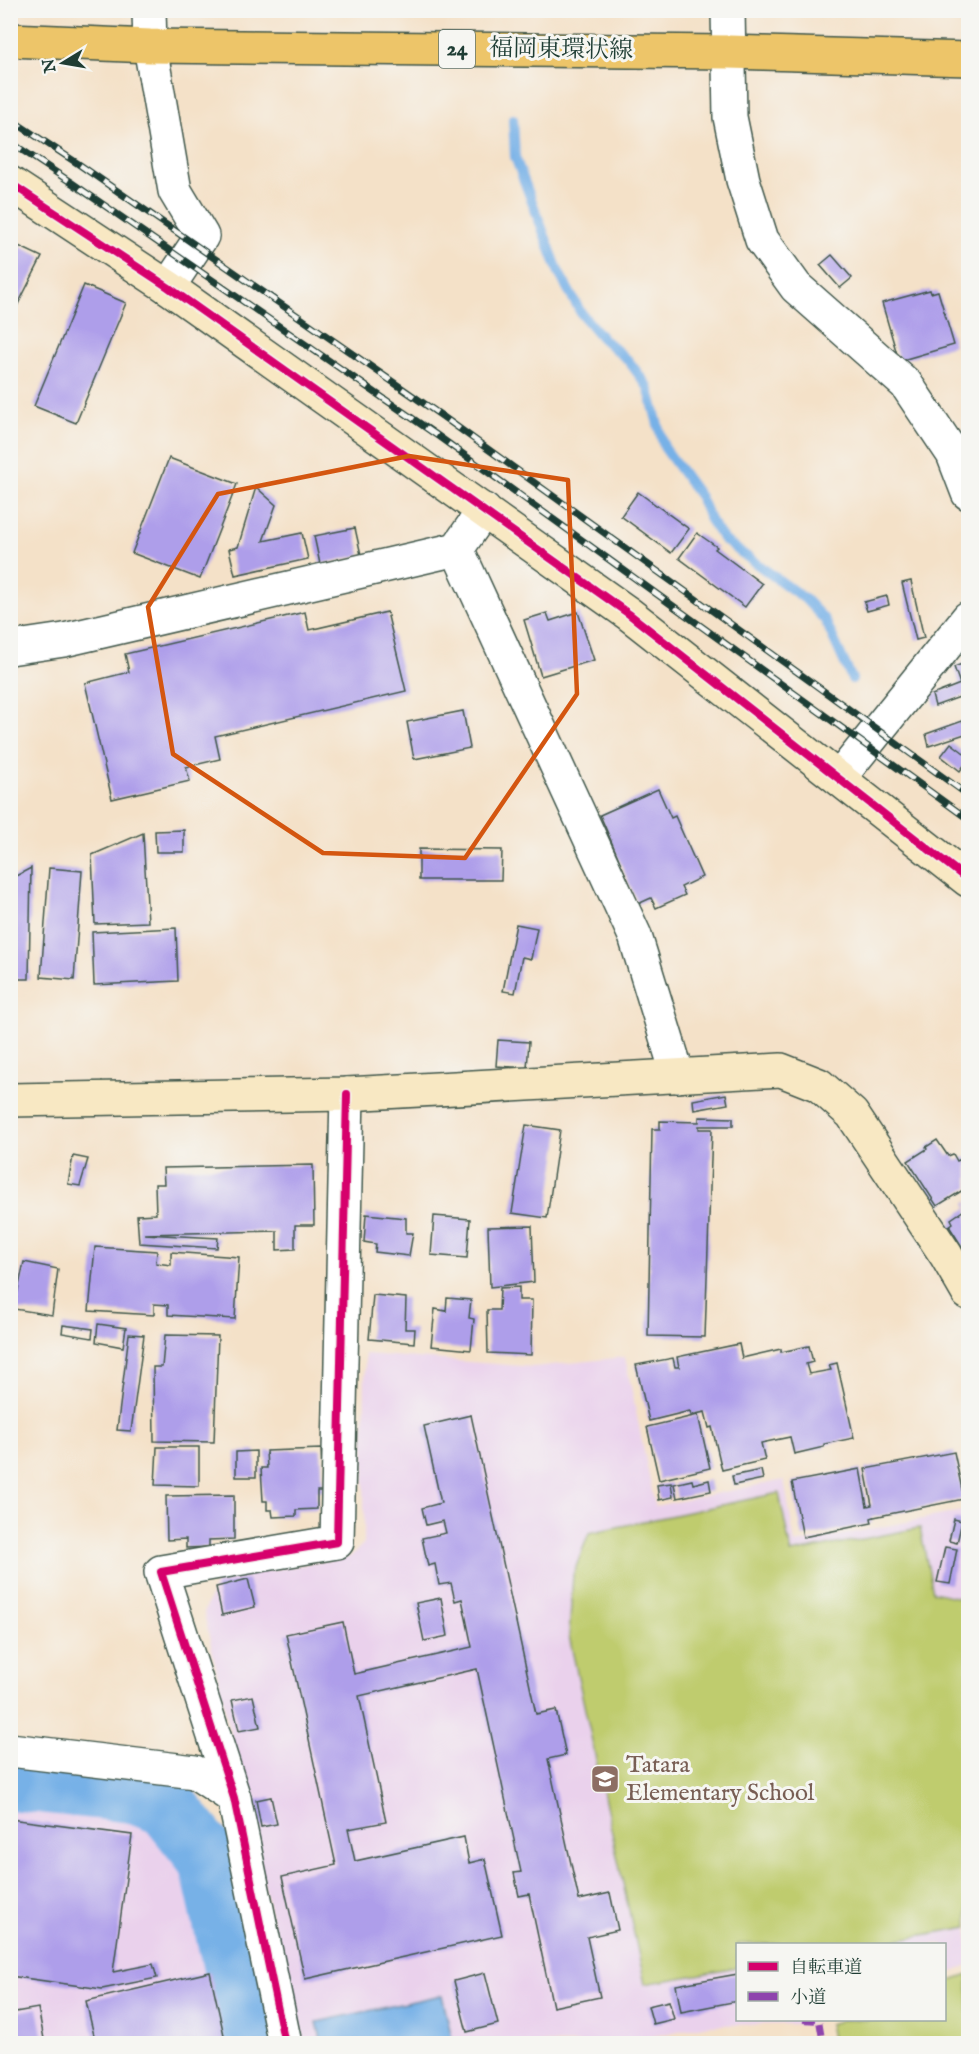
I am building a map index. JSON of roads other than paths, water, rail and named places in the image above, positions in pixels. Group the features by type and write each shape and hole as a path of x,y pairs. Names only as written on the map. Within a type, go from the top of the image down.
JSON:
{"main road":[{"name":"福岡東環状線","path":"10,40 150,46 729,52 969,59"}],"street":[{"path":"149,10 150,46 174,191 202,236 168,287"},
{"path":"729,10 730,117 743,180 762,240 796,287 906,384 953,454 969,493"},
{"path":"10,183 168,287 629,614 969,880"},
{"path":"10,648 63,640 457,549 484,510"},
{"path":"457,549 635,936 678,1076"},
{"path":"838,778 969,618"},
{"path":"10,1100 347,1094 782,1070 819,1085 852,1114 969,1293"},
{"path":"285,2043 234,1798 161,1572 337,1542 347,1094"},
{"path":"10,1750 195,1772 234,1798"}],"water":[{"path":"442,1995 453,2043 322,2043 317,2022"}],"waterway":[{"path":"513,119 515,157 559,273 581,313 602,338 628,360 648,387 664,447 700,497 710,520 724,540 805,599 825,620 852,679"},
{"path":"10,1779 132,1792 166,1805 210,1860 251,2044"}],"railway":[{"path":"10,119 442,416 968,795"},
{"path":"10,142 438,436 968,819"}],"place":[{"name":"Tatara Elementary School","path":"605,1779"}]}
